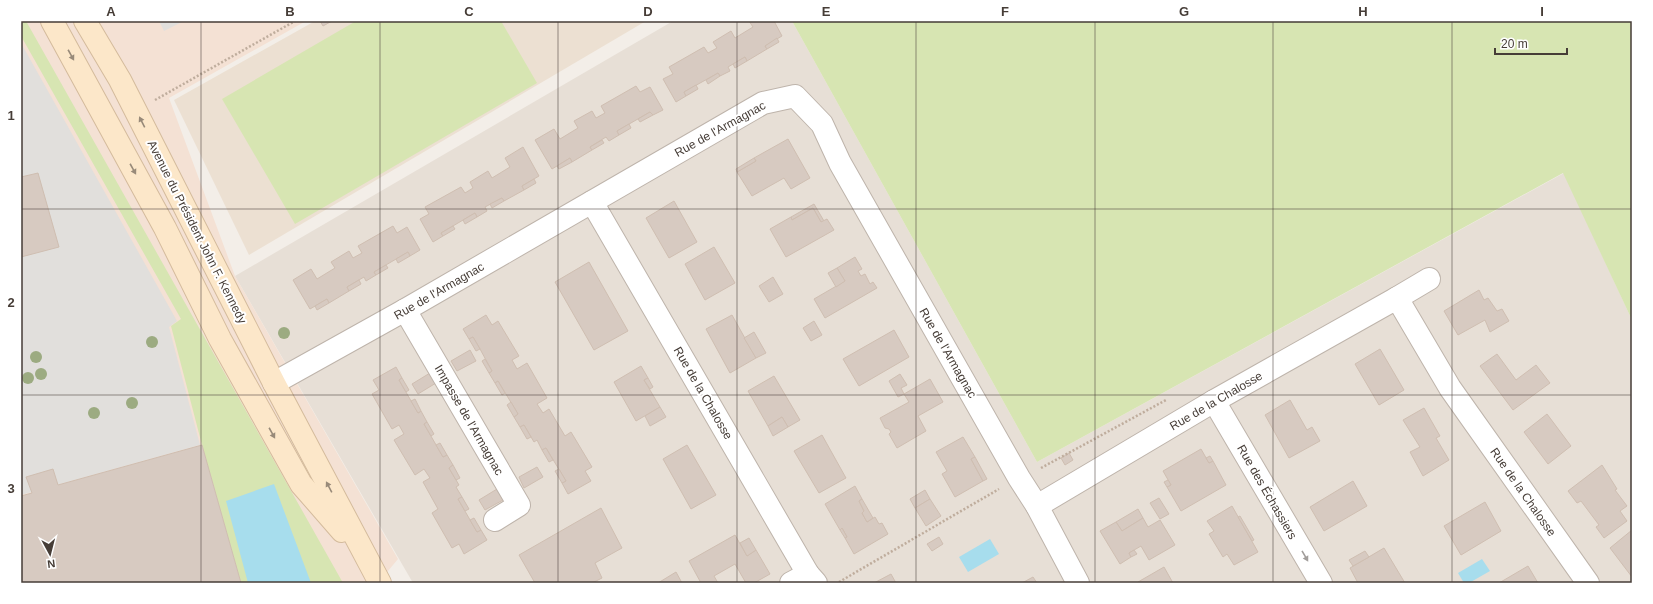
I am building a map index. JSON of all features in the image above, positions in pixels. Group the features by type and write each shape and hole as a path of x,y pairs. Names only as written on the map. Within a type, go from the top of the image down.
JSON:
{"main road":[{"name":"Avenue du Président John F. Kennedy","path":"52,21 165,228 220,339 301,484 366,559"},
{"name":"Avenue du Président John F. Kennedy","path":"70,21 83,41 120,80"},
{"name":"Avenue du Président John F. Kennedy","path":"85,21 120,80 274,383 380,583"},
{"name":"Avenue du Président John F. Kennedy","path":"165,228 195,262 258,379 274,383"},
{"path":"260,410 274,383"}],"street":[{"name":"Rue de l'Armagnac","path":"274,383 405,310 762,103 795,96 822,124 840,163 1018,478 1037,506 1078,583"},
{"name":"Rue de la Chalosse","path":"592,202 805,580"},
{"name":"Rue de la Chalosse","path":"1037,506 1214,401 1397,298 1428,278"},
{"name":"Rue de la Chalosse","path":"1397,298 1450,388 1588,583"},
{"name":"Impasse de l'Armagnac","path":"405,310 519,505 495,520"},
{"name":"Rue des Échassiers","path":"1214,401 1321,583"}],"path":[{"path":"149,103 295,21"},
{"path":"836,583 1018,478"}],"shaded area":[{"path":"21,21 306,21 169,98 235,276 398,559 378,583 21,583"},
{"path":"159,21 184,21 164,31"},
{"path":"315,21 646,21 249,255 174,100"},
{"path":"673,21 792,21 1037,462 1564,173 1632,320 1632,583 413,583 235,276"},
{"path":"21,43 177,321 169,327 200,445 21,495"}],"green space":[{"path":"21,21 26,21 343,583 241,583 202,445 171,326 181,319 21,36"},
{"path":"356,21 501,21 537,83 295,224 222,99"},
{"path":"792,21 1632,21 1632,320 1563,173 1037,462"}],"water":[{"path":"274,484 311,583 248,583 226,501"},
{"path":"990,539 999,554 968,572 959,557"},
{"path":"1482,559 1490,571 1469,583 1464,583 1458,573"}],"building":[{"path":"320,21 332,21 323,26"},
{"path":"749,21 774,21 782,36 765,46 767,49 747,61 745,57 728,67 730,71 720,76 718,73 684,92 686,96 676,102 663,79 673,74 669,67 704,47 708,53 717,48 713,42 731,31 735,38 753,27"},
{"path":"777,38 779,42 767,49 765,46"},
{"path":"745,57 747,61 735,68 733,64"},
{"path":"718,73 720,76 708,84 706,80"},
{"path":"696,85 698,89 686,96 684,92"},
{"path":"636,86 640,92 650,87 663,110 653,115 650,112 617,131 619,135 609,141 606,137 590,147 592,150 572,162 570,158 552,169 535,140 554,129 560,139 578,128 574,121 592,111 596,118 605,113 601,106"},
{"path":"650,112 653,115 640,122 638,119"},
{"path":"629,124 631,128 619,135 617,131"},
{"path":"788,139 810,178 791,189 784,178 752,196 737,172 756,161 754,158"},
{"path":"602,140 604,143 592,150 590,147"},
{"path":"523,147 539,176 522,186 524,190 504,201 502,198 485,207 487,211 477,217 475,213 441,233 443,236 433,242 420,219 429,214 425,207 461,187 465,193 473,188 470,182 488,171 492,178 510,167 505,158"},
{"path":"570,158 572,162 559,169 557,166"},
{"path":"754,158 756,161 737,172 736,169"},
{"path":"38,173 59,247 21,257 21,177"},
{"path":"534,179 536,183 524,190 522,186"},
{"path":"502,198 504,201 492,208 490,204"},
{"path":"674,201 697,242 669,258 646,218"},
{"path":"814,204 824,221 821,222 813,208 792,220 791,217"},
{"path":"813,208 821,222 827,219 834,230 786,257 770,229 791,217 792,220"},
{"path":"475,213 477,217 465,224 463,220"},
{"path":"393,226 397,233 407,227 420,250 410,256 408,252 374,272 376,275 366,281 364,277 347,287 349,291 329,303 327,299 310,309 293,280 311,269 317,279 335,268 331,262 349,251 353,258 362,253 358,246"},
{"path":"453,226 455,229 443,236 441,233"},
{"path":"714,247 735,283 705,300 685,264"},
{"path":"408,252 410,256 398,263 396,259"},
{"path":"855,257 862,269 858,271 861,276 865,274 870,284 873,282 877,288 825,318 814,299 845,281 837,268"},
{"path":"589,262 628,331 594,350 555,282"},
{"path":"386,265 388,268 376,275 374,272"},
{"path":"837,268 845,281 836,287 828,273"},
{"path":"773,277 783,294 769,302 759,286"},
{"path":"359,280 361,284 349,291 347,287"},
{"path":"1479,290 1484,300 1488,298 1497,311 1502,309 1509,321 1490,332 1485,320 1458,335 1444,311"},
{"path":"327,299 329,303 317,310 315,306"},
{"path":"486,315 492,325 498,321 519,356 512,360 517,369 527,363 547,398 537,404 543,413 549,409 565,436 571,432 592,467 585,471 591,481 568,494 562,483 566,481 546,448 542,450 537,440 534,442 524,425 520,427 514,417 518,414 498,381 495,383 489,373 492,371 473,337 469,339 463,329"},
{"path":"732,315 756,358 730,373 706,329"},
{"path":"814,321 822,335 811,341 803,328"},
{"path":"894,330 909,357 859,386 843,359"},
{"path":"754,332 766,353 756,358 744,338"},
{"path":"473,337 480,349 476,351 469,339"},
{"path":"1380,349 1404,390 1379,405 1355,364"},
{"path":"470,350 476,361 457,371 451,361"},
{"path":"1497,354 1516,380 1536,365 1550,383 1513,410 1480,366"},
{"path":"485,359 492,371 489,373 482,361"},
{"path":"641,366 648,378 644,380 660,407 636,421 614,382"},
{"path":"396,367 402,378 399,380 418,413 421,411 427,422 424,424 443,457 447,455 453,465 449,468 459,485 456,487 462,497 458,499 477,532 481,530 487,540 464,554 459,544 452,548 432,513 438,509 423,482 430,478 424,469 415,475 394,440 404,434 399,425 392,429 372,394 379,390 373,380"},
{"path":"430,373 436,383 418,394 412,384"},
{"path":"900,374 907,385 901,388 904,394 898,397 889,381"},
{"path":"774,376 800,420 788,427 782,417 768,426 748,391"},
{"path":"402,378 409,390 406,392 399,380"},
{"path":"648,378 653,387 650,389 644,380"},
{"path":"930,379 943,402 918,416 926,431 897,448 889,434 891,432 889,429 885,428 880,418 909,402 904,394"},
{"path":"498,381 505,393 502,395 495,383"},
{"path":"415,399 421,411 418,413 411,401"},
{"path":"1290,400 1307,430 1312,427 1320,441 1289,458 1265,415"},
{"path":"511,402 518,414 514,417 507,405"},
{"path":"660,407 666,417 650,426 645,416"},
{"path":"1424,408 1440,436 1436,438 1449,460 1423,476 1410,452 1420,447 1403,420"},
{"path":"1547,414 1571,446 1548,464 1524,432"},
{"path":"782,417 788,427 773,436 768,426"},
{"path":"427,422 434,434 431,436 424,424"},
{"path":"524,425 531,437 527,439 520,427"},
{"path":"822,435 846,478 819,493 794,451"},
{"path":"963,437 975,457 971,459 983,481 955,497 942,474 947,471 936,452"},
{"path":"440,443 447,455 443,457 436,445"},
{"path":"202,445 241,583 21,583 21,496 32,493 26,477 53,469 58,485"},
{"path":"687,445 716,495 691,509 663,459"},
{"path":"546,448 553,460 549,462 542,450"},
{"path":"1201,449 1209,463 1213,461 1226,485 1181,511 1167,487 1171,485 1163,471"},
{"path":"1069,453 1073,460 1065,465 1061,458"},
{"path":"1210,456 1213,461 1209,463 1206,458"},
{"path":"975,457 987,479 983,481 971,459"},
{"path":"453,465 460,478 456,480 449,468"},
{"path":"1602,465 1617,489 1615,490 1627,506 1620,511 1627,521 1604,538 1596,527 1599,525 1581,501 1577,503 1568,491"},
{"path":"537,467 543,477 524,488 519,477"},
{"path":"559,469 566,481 562,483 555,471"},
{"path":"1168,480 1171,485 1167,487 1164,482"},
{"path":"1353,481 1367,506 1324,531 1310,507"},
{"path":"855,486 862,499 859,501 864,511 862,513 867,522 875,517 879,524 882,523 888,534 854,554 845,538 847,537 842,528 840,530 825,504"},
{"path":"497,489 503,500 485,510 479,500"},
{"path":"925,490 930,499 915,508 910,499"},
{"path":"462,497 469,509 465,511 458,499"},
{"path":"1159,498 1169,514 1160,519 1150,503"},
{"path":"862,499 873,518 867,522 862,513 864,511 859,501"},
{"path":"930,499 941,516 926,526 915,508"},
{"path":"1485,502 1501,531 1461,555 1444,526"},
{"path":"1232,506 1258,552 1234,565 1227,554 1223,557 1209,534 1214,531 1207,521"},
{"path":"601,508 622,548 595,563 602,578 592,583 535,583 519,555"},
{"path":"1138,509 1143,518 1122,531 1116,522"},
{"path":"1240,516 1254,540 1252,541 1238,517"},
{"path":"474,518 481,530 477,532 470,520"},
{"path":"1143,518 1148,527 1160,520 1175,545 1149,560 1141,546 1129,553 1131,557 1120,564 1100,531 1116,522 1122,531"},
{"path":"842,528 847,537 845,538 840,530"},
{"path":"1632,530 1632,577 1610,548"},
{"path":"735,535 747,556 756,550 770,574 754,583 746,583 735,564 714,576 718,583 701,583 689,561"},
{"path":"939,537 943,544 932,551 927,544"},
{"path":"749,538 756,550 747,556 740,543"},
{"path":"1384,548 1405,583 1358,583 1350,568"},
{"path":"1134,550 1137,554 1131,557 1129,553"},
{"path":"1365,551 1369,557 1353,566 1349,560"},
{"path":"1528,566 1538,583 1499,583"},
{"path":"1164,567 1173,583 1138,582"},
{"path":"676,572 682,583 658,583"},
{"path":"891,574 896,583 874,583"},
{"path":"1033,577 1037,583 1022,583"}]}
